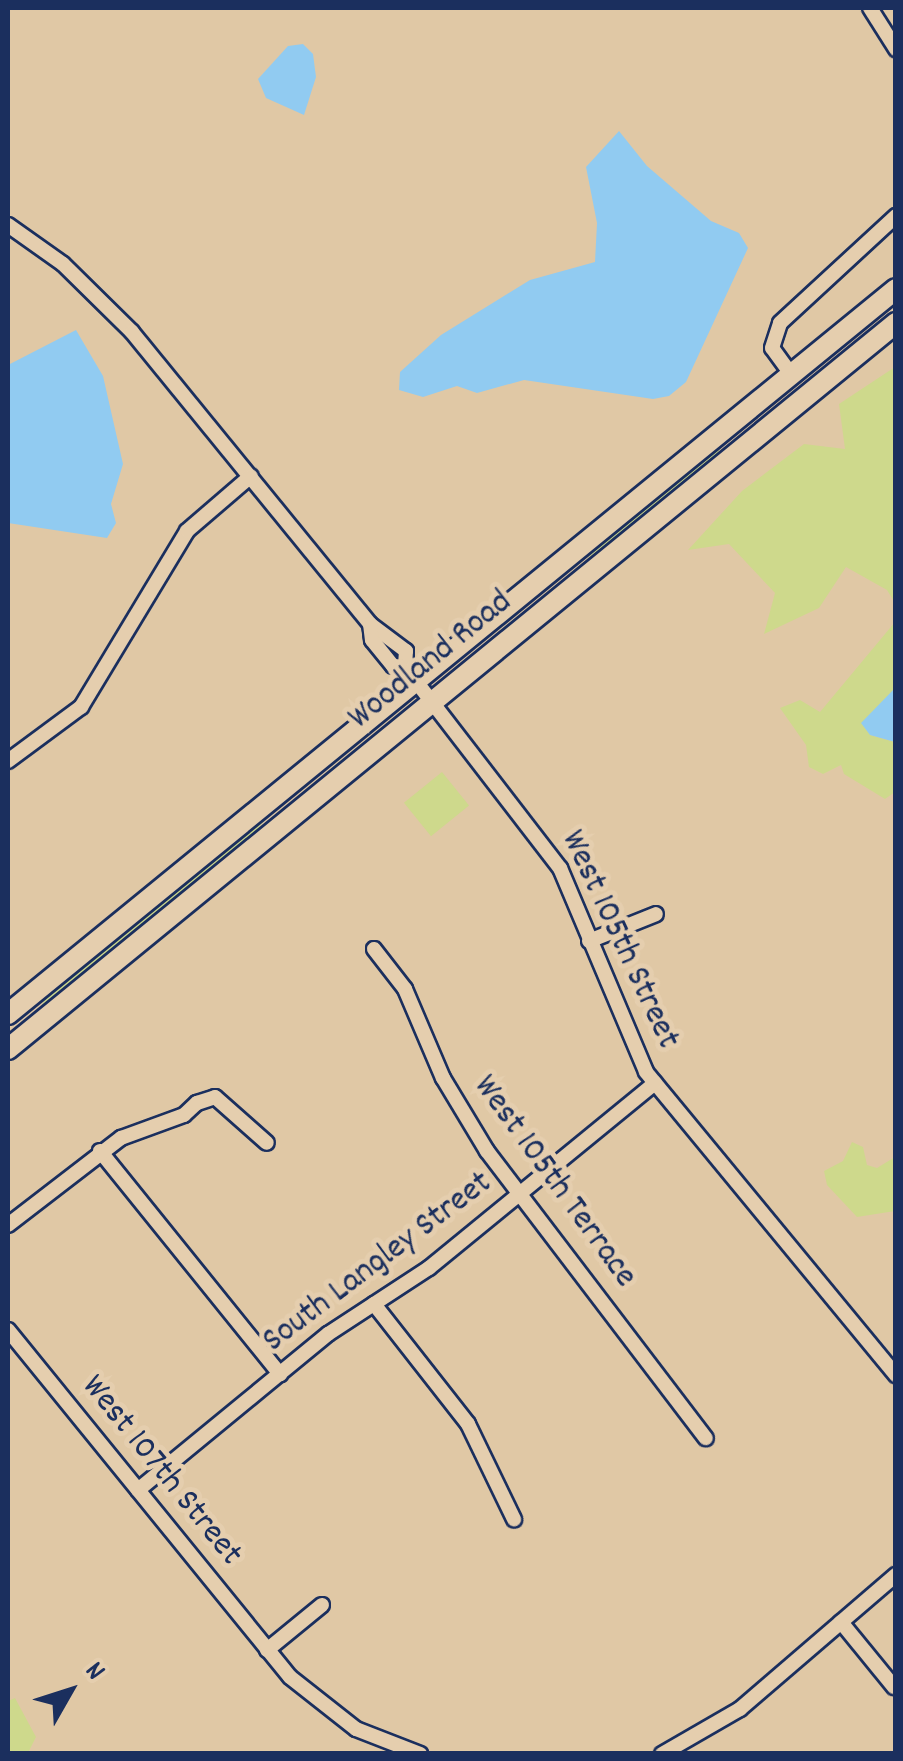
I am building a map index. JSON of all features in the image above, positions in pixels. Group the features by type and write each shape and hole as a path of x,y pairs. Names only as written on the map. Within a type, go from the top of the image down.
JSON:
{"main road":[{"name":"Woodland Road","path":"8,1014 410,674 896,289"},
{"name":"Woodland Road","path":"8,1048 896,323"},
{"path":"743,448 757,402"}],"street":[{"path":"870,8 896,49"},
{"path":"791,374 772,348 780,323 896,216"},
{"name":"West 105th Street","path":"8,225 91,289 251,476 370,624 406,652 410,674 546,844 636,1058 896,1374"},
{"path":"8,761 82,706 187,531 251,476"},
{"path":"589,941 656,914"},
{"name":"West 105th Terrace","path":"374,949 405,989 469,1125 706,1438"},
{"name":"South Langley Street","path":"138,1490 280,1374 521,1192 654,1083"},
{"path":"8,1225 100,1151 215,1097 268,1143"},
{"path":"100,1151 280,1374"},
{"path":"374,1304 468,1424 514,1518"},
{"name":"West 107th Street","path":"8,1330 267,1650 342,1720 420,1754"},
{"path":"662,1754 722,1723 896,1576"},
{"path":"267,1650 322,1604"},
{"path":"841,1622 894,1687"}],"green space":[{"path":"895,367 895,603 887,590 846,567 819,608 764,634 775,593 729,544 688,550 742,491 804,444 845,449 839,404"},
{"path":"720,444 718,457 587,559 608,535"},
{"path":"895,622 895,688 870,735 895,742 895,792 885,799 844,774 841,765 823,774 809,767 806,745 780,708 800,700 820,712"},
{"path":"442,772 469,805 431,836 404,803"},
{"path":"260,817 264,821 243,846 37,1014 47,995"},
{"path":"852,1142 863,1147 867,1165 877,1168 895,1157 895,1211 857,1217 827,1185 824,1171 843,1161"},
{"path":"15,1698 36,1737 28,1753 8,1753 8,1701"}],"water":[{"path":"303,44 313,54 316,77 304,115 266,98 258,79 288,46"},
{"path":"619,131 647,166 711,221 739,233 748,248 686,382 669,396 653,399 524,380 477,393 457,386 423,397 399,390 400,372 441,335 530,280 595,262 597,223 586,167"},
{"path":"76,330 103,376 123,464 111,504 116,523 107,538 8,523 8,365"},
{"path":"895,688 895,742 870,735 861,723"}]}
